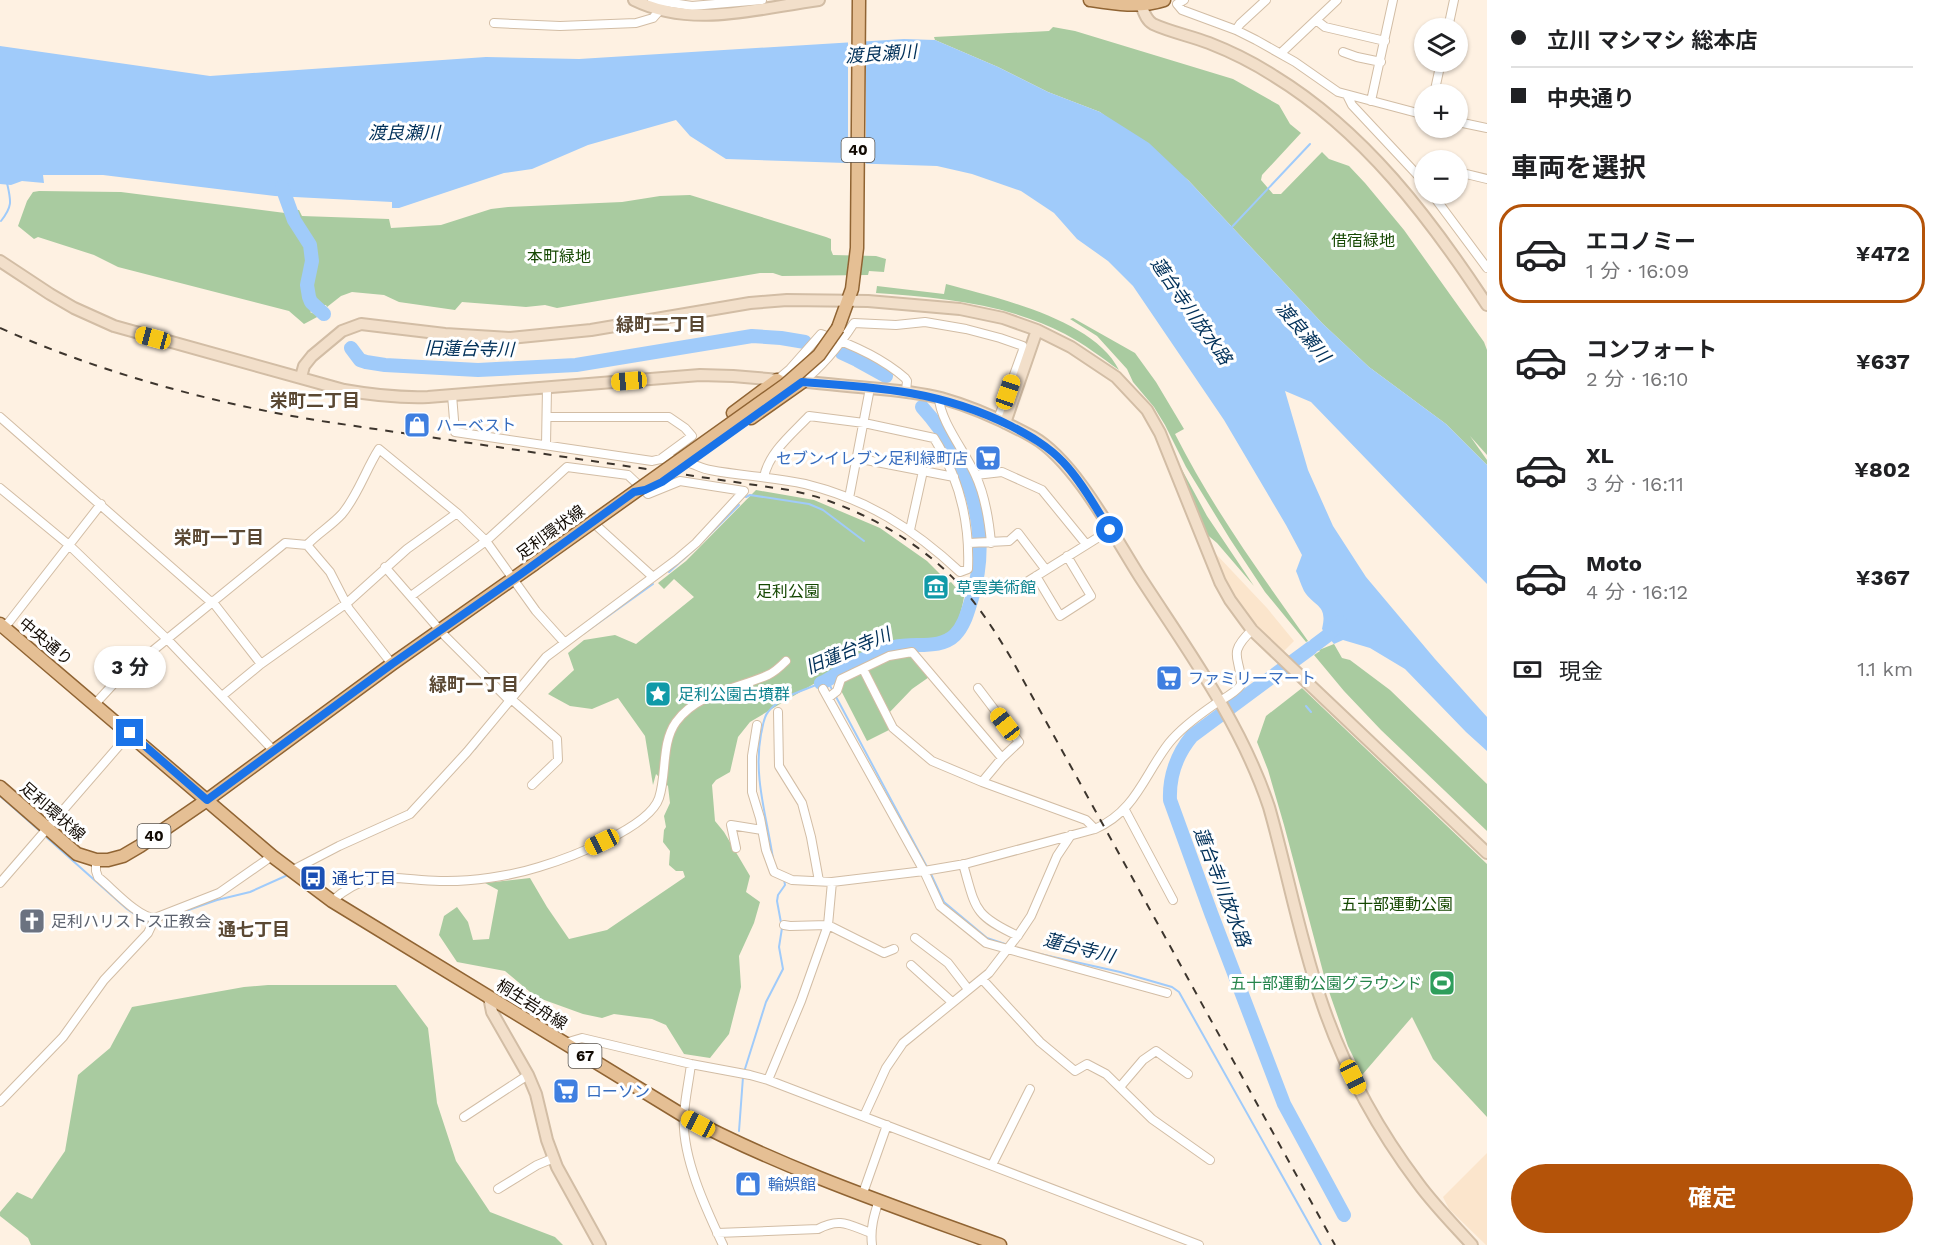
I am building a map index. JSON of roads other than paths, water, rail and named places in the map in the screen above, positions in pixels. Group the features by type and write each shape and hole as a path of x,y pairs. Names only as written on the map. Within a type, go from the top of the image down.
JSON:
{"main road":[{"path":"1090,0 1110,4 1141,5 1164,0"},
{"name":"足利環状線","path":"0,787 77,854 96,860 115,859 129,853 207,800 392,664 792,379 819,355 838,328 851,295 857,248 859,5"},
{"path":"630,495 632,489 644,477 777,380"},
{"path":"630,495 662,482 802,382"},
{"name":"中央通り","path":"1,626 207,800"},
{"name":"桐生岩舟線","path":"207,800 272,856 332,901 684,1116 758,1153 863,1193 977,1241 1000,1245"}],"street":[{"path":"634,0 660,10 688,16 748,12 819,0"},
{"path":"652,0 682,3 762,0"},
{"path":"1184,0 1177,4 1182,10 1236,30 1281,53 1336,91 1414,112"},
{"path":"1236,30 1266,0"},
{"path":"1281,53 1337,0"},
{"path":"1371,101 1394,0"},
{"path":"1450,18 1454,0"},
{"path":"1141,5 1145,15 1152,23 1209,43 1239,57 1276,77 1330,116 1369,153 1417,207 1458,261 1487,305"},
{"path":"494,23 560,26 636,23 652,18 660,10"},
{"path":"1316,20 1325,27 1385,41"},
{"path":"1343,52 1381,62"},
{"path":"1347,95 1352,105 1414,170"},
{"path":"1468,124 1487,128"},
{"path":"1468,174 1487,179"},
{"path":"1439,204 1487,268"},
{"path":"0,261 74,308 114,326 345,390 410,398 700,375 733,376 906,391 939,398 1001,421 1035,438 1065,464 1110,530 1244,743 1263,790 1278,838 1312,970 1327,1017 1346,1063 1401,1159 1419,1185 1472,1245"},
{"path":"301,377 304,366 312,356 342,330 361,324 456,336 510,338 591,330 750,303 851,295 960,309 1003,318 1037,330 1071,347 1116,377 1147,411 1160,433 1220,582 1235,608 1252,630 1487,853"},
{"path":"802,382 816,371 854,323 896,325 919,322 966,329 1020,344 1023,350 1001,421"},
{"path":"1001,421 1037,330"},
{"path":"777,380 821,334 869,354 897,371 907,381 906,391"},
{"path":"546,445 547,388"},
{"path":"849,498 870,388"},
{"path":"452,396 455,432 652,460 662,458 687,462 708,470 804,484 849,498 892,518 931,545 960,572 968,569 972,543 968,526 954,477 946,457 933,438 864,423 809,416 771,456 766,465 764,477"},
{"path":"939,398 942,414 976,475 989,518 989,543"},
{"path":"0,417 211,601 261,664"},
{"path":"547,417 669,417 692,436 662,458"},
{"path":"307,545 343,512 379,449 457,513 486,541 536,611 564,642"},
{"path":"856,458 954,477"},
{"path":"291,871 339,846 410,814 467,752 546,657 696,543 744,491 680,481 648,494 628,475 567,467 486,541 411,596"},
{"path":"910,530 923,471"},
{"path":"976,475 1002,472 1042,490 1086,544"},
{"path":"0,488 69,545 167,639 274,751"},
{"path":"1,626 9,622 101,504"},
{"path":"222,696 261,664 347,603 385,567 457,513"},
{"path":"598,526 653,577"},
{"path":"1014,590 1110,530"},
{"path":"972,543 1009,541 1018,533 1046,570"},
{"path":"95,704 118,679 285,543 307,545 330,572 349,609 392,664"},
{"path":"1036,576 1060,616 1091,596 1067,556"},
{"path":"385,567 446,636 512,700 557,739 558,760 532,784"},
{"path":"757,725 752,756 752,792 766,850 774,872 792,880 832,882 963,864 1095,829 1125,810 1169,744 1183,729 1221,704 1241,686 1242,679 1236,658 1237,648 1241,640 1252,630"},
{"path":"828,698 837,691 842,679 889,656 912,652 1002,758"},
{"path":"332,901 365,880 394,876 438,881 474,879 537,868 580,853 602,842 634,824 654,808 659,797 669,739 676,723 686,713 699,701 770,675 786,661"},
{"path":"862,669 893,728 932,761 1086,820 1095,829"},
{"path":"978,688 1019,741 982,782"},
{"path":"823,689 924,871 940,906 986,943 1167,993"},
{"path":"778,712 779,766 802,803 812,837 819,881"},
{"path":"0,883 130,733"},
{"path":"1125,810 1173,900"},
{"path":"736,848 731,825 762,830"},
{"path":"864,1116 886,1068 903,1043 982,979 1018,936 1031,916 1056,856 1071,835"},
{"path":"96,860 98,877 140,913 149,918 155,918 219,893 272,856"},
{"path":"963,864 978,913 993,925 1018,936"},
{"path":"768,1080 801,1001 828,925 832,882"},
{"path":"1,1099 63,1037 104,980 148,933 155,918"},
{"path":"784,925 828,925 884,953 894,949"},
{"path":"915,938 948,963 968,989"},
{"path":"911,965 952,1002"},
{"path":"982,979 1040,1042 1056,1056 1075,1071 1087,1064 1106,1074 1152,1119 1210,1160"},
{"path":"489,997 492,1012 528,1075 536,1094 554,1158 600,1245"},
{"path":"564,1043 582,1038 768,1080 1199,1245"},
{"path":"1120,1088 1143,1060 1156,1051 1188,1074"},
{"path":"691,1064 684,1116 686,1146 699,1191 723,1245"},
{"path":"464,1117 528,1075"},
{"path":"992,1165 1030,1089"},
{"path":"863,1193 887,1125"},
{"path":"498,1189 537,1165 554,1158"},
{"path":"879,1200 871,1233 872,1244 883,1245"},
{"path":"717,1233 818,1229 830,1222 840,1222 871,1233"}],"water":[{"name":"渡良瀬川","path":"904,39 935,40 998,67 1048,92 1100,112 1149,143 1188,180 1323,324 1369,367 1446,424 1487,465 1487,584 1311,402 1285,391 1308,470 1333,526 1366,577 1487,717 1487,751 1405,669 1370,648 1343,640 1334,644 1322,629 1322,610 1304,591 1296,571 1302,555 1286,525 1224,420 1133,286 1108,261 1077,239 1054,213 1021,191 972,174 937,166 726,159 690,136 676,120 588,145 532,169 504,173 399,208 392,208 392,202 275,196 103,175 43,175 44,183 22,181 11,185 0,184 0,46 210,76 486,57 579,59"}],"waterway":[{"path":"1230,229 1310,144"},
{"path":"1,221 10,203 7,183"},
{"name":"旧蓮台寺川","path":"282,187 294,220 310,245 312,261 307,285 309,297 311,302 324,314"},
{"name":"旧蓮台寺川","path":"351,348 360,360 366,362 478,370 576,365 752,336 805,342"},
{"name":"旧蓮台寺川","path":"842,353 886,376"},
{"name":"旧蓮台寺川","path":"821,683 844,669 888,649 949,640 961,627 966,617 978,572 980,547 978,521 964,472 938,427 922,407"},
{"path":"746,497 750,495 809,504 823,510 864,541"},
{"path":"669,572 739,505"},
{"path":"583,634 653,584"},
{"name":"蓮台寺川放水路","path":"1315,645 1340,622"},
{"name":"蓮台寺川放水路","path":"1311,648 1192,736 1175,766 1170,800 1284,1104 1344,1215"},
{"path":"540,670 552,656"},
{"path":"1279,672 1285,678"},
{"name":"蓮台寺川","path":"827,680 927,867"},
{"name":"旧蓮台寺川","path":"773,859 759,766 764,720 768,712 779,702 821,683"},
{"path":"1306,706 1311,712"},
{"path":"475,749 488,732"},
{"path":"0,796 41,832"},
{"path":"418,811 428,799"},
{"path":"45,836 127,909 151,922"},
{"name":"蓮台寺川","path":"930,872 944,902 987,938 1005,944"},
{"path":"157,921 217,900 250,892 290,874"},
{"name":"旧蓮台寺川","path":"744,1072 766,1002 783,969 779,947 782,928 777,901 785,885 784,879"},
{"name":"蓮台寺川","path":"1031,952 1120,972 1172,987 1179,992 1321,1245"},
{"name":"旧蓮台寺川","path":"739,1131 743,1077"}],"railway":[{"path":"0,328 78,359 198,396 321,421 789,490 847,508 898,534 944,569 957,582 979,609 1005,648 1335,1245"}],"place":[{"name":"ハーベスト","path":"417,425"},
{"name":"セブンイレブン足利緑町店","path":"988,458"},
{"name":"草雲美術館","path":"936,587"},
{"name":"ファミリーマート","path":"1169,678"},
{"name":"足利公園古墳群","path":"658,694"},
{"name":"通七丁目","path":"313,878"},
{"name":"足利ハリストス正教会","path":"32,921"},
{"name":"五十部運動公園グラウンド","path":"1442,983"},
{"name":"ローソン","path":"566,1091"},
{"name":"輪娯館","path":"748,1184"}],"district":[{"name":"緑町二丁目","path":"661,325"},
{"name":"栄町二丁目","path":"315,401"},
{"name":"栄町一丁目","path":"219,538"},
{"name":"緑町一丁目","path":"474,685"},
{"name":"通七丁目","path":"254,930"}],"park label":[{"name":"借宿緑地","path":"1363,240"},
{"name":"本町緑地","path":"559,256"},
{"name":"足利公園","path":"788,591"},
{"name":"五十部運動公園","path":"1397,904"}]}
